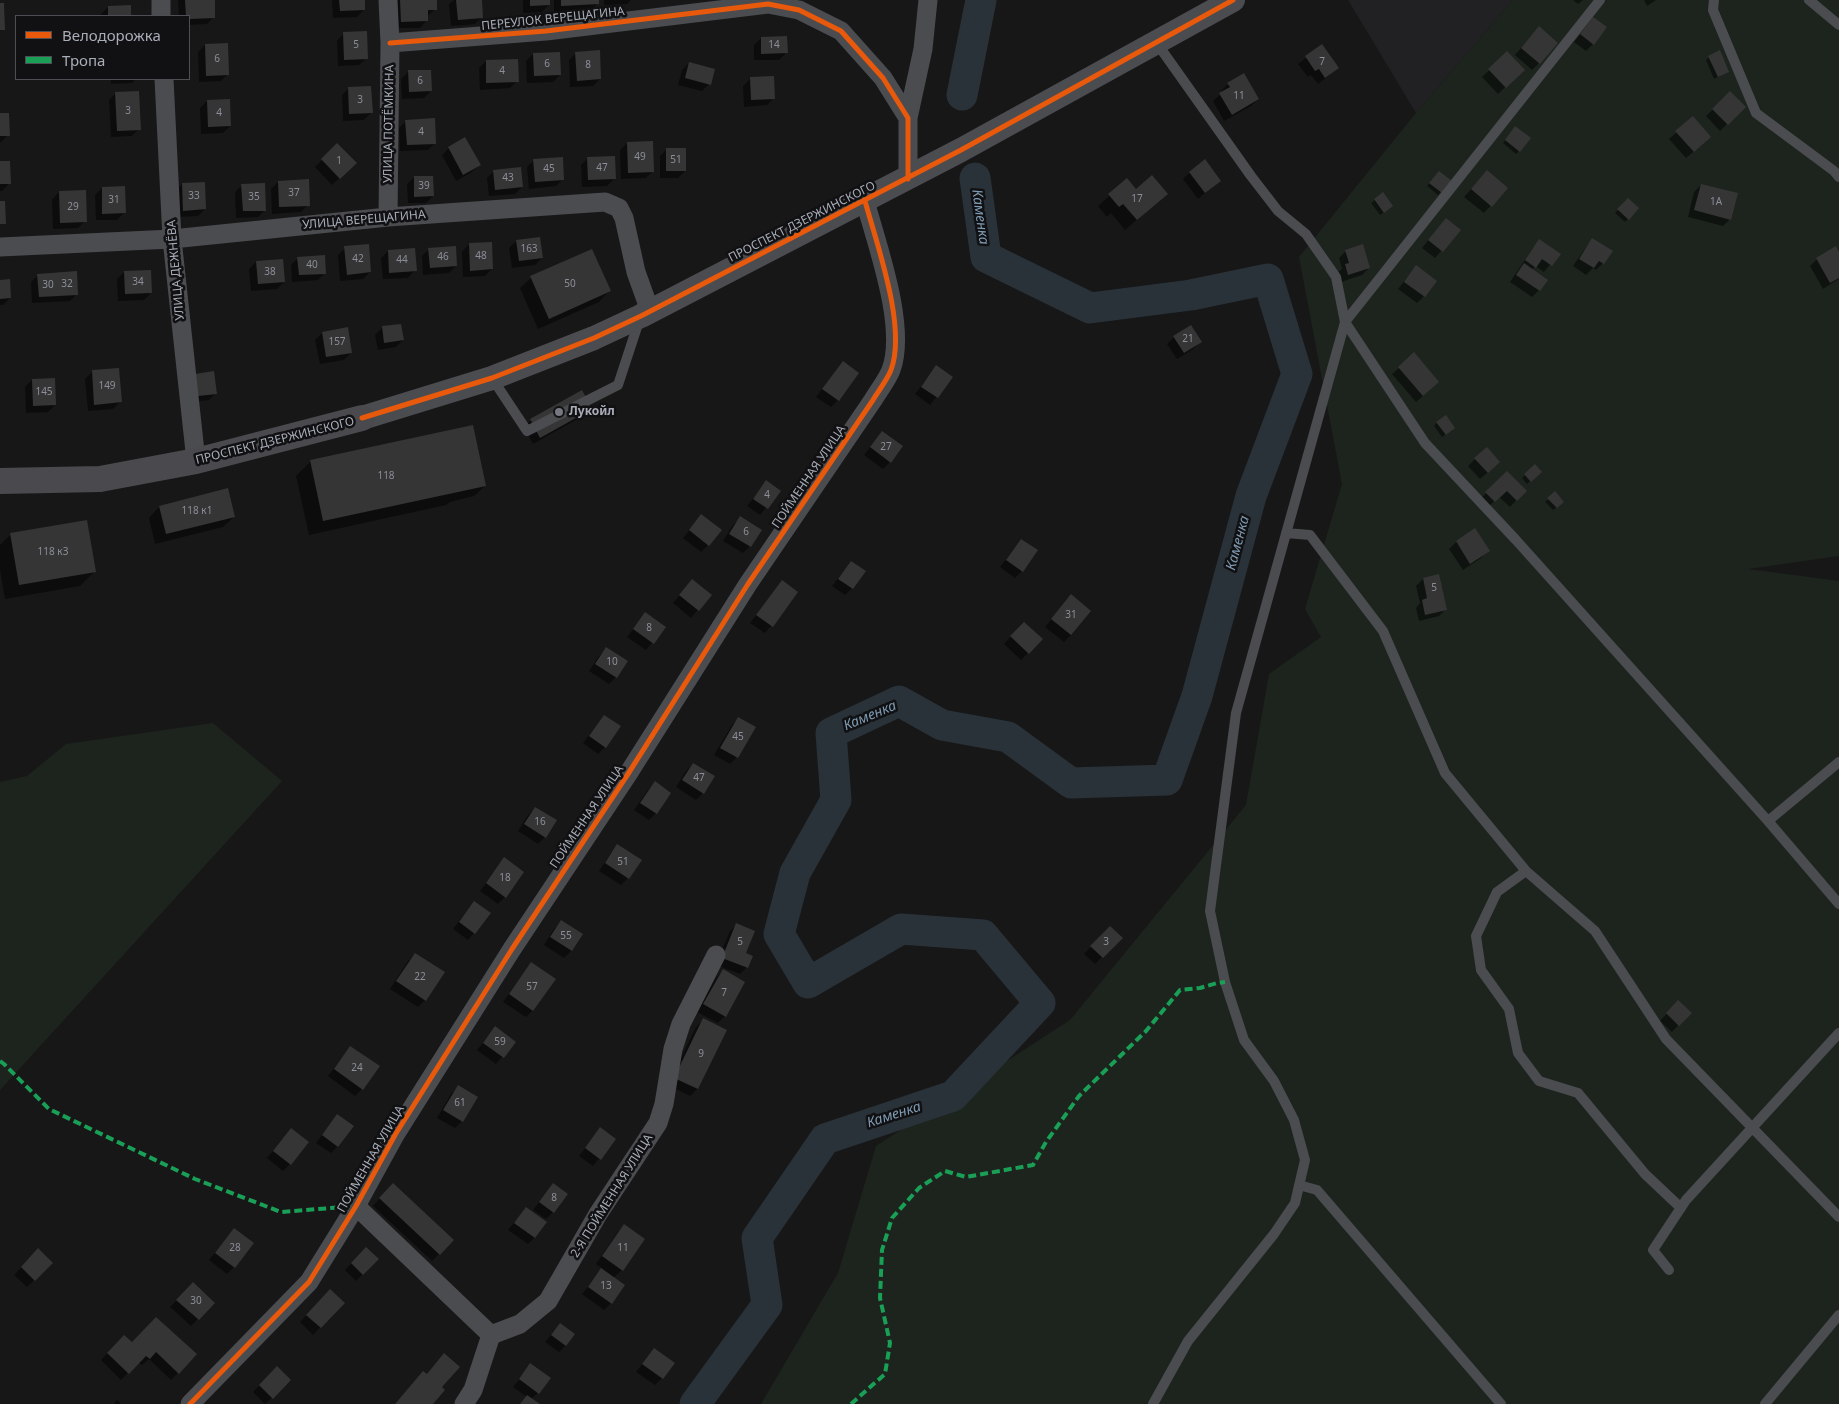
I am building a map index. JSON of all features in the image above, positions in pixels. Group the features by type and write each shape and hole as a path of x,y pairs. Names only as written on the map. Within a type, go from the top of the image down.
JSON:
{"main road":[{"name":"ПРОСПЕКТ ДЗЕРЖИНСКОГО","path":"0,480 100,479 196,461 362,418"}],"street":[{"path":"161,0 161,15"},
{"name":"УЛИЦА ПОТЁМКИНА","path":"388,0 390,43 388,217"},
{"path":"908,179 908,118 923,49 928,0"},
{"name":"ПРОСПЕКТ ДЗЕРЖИНСКОГО","path":"362,418 492,378 594,338 646,314 908,179 1233,0"},
{"name":"ПЕРЕУЛОК ВЕРЕЩАГИНА","path":"390,43 546,31 768,4 799,10 841,31 883,78 908,118"},
{"name":"УЛИЦА ДЕЖНЁВА","path":"164,80 172,239 196,461"},
{"name":"ПОЙМЕННАЯ УЛИЦА","path":"190,1404 309,1282 356,1206 396,1134 512,949 628,774 748,584 874,400 891,370 895,345 893,311 865,201"},
{"name":"УЛИЦА ВЕРЕЩАГИНА","path":"0,247 172,239 388,217 605,202 619,208 624,218 646,314"},
{"name":"2-Я ПОЙМЕННАЯ УЛИЦА","path":"491,1335 520,1324 548,1301 598,1214 658,1123 664,1104 674,1049 681,1024 716,955"},
{"path":"356,1206 491,1335 473,1390 464,1404"}],"lane":[{"path":"1153,1404 1188,1341 1274,1234 1295,1203 1305,1160 1294,1120 1274,1080 1244,1040 1225,982 1210,911 1236,713 1345,322 1600,0"},
{"path":"1714,0 1713,10 1756,113 1834,171 1839,178"},
{"path":"1809,0 1839,25"},
{"path":"1156,42 1251,176 1278,211 1306,234 1336,277 1345,322 1425,443 1516,540 1768,821 1839,904"},
{"path":"492,378 526,431 618,385 646,314"},
{"path":"1286,532 1310,535 1383,630 1445,773 1526,871 1595,931 1666,1040 1839,1217"},
{"path":"1768,821 1839,762"},
{"path":"1526,871 1496,892 1476,936 1481,970 1509,1009 1518,1053 1539,1080 1578,1093 1645,1174 1681,1208"},
{"path":"1669,1270 1653,1250 1681,1208 1752,1127 1839,1033"},
{"path":"1299,1184 1317,1190 1501,1404"},
{"path":"1765,1404 1839,1315"}],"shaded area":[{"path":"1348,0 1513,0 1416,113"},
{"path":"1513,0 1839,0 1839,556 1748,569 1839,581 1839,1404 761,1404 838,1273 876,1146 1070,1020 1246,805 1269,674 1321,637 1305,609 1342,484 1299,257 1416,113"},
{"path":"213,723 282,781 0,1090 0,782 27,776 66,744"}],"building":[{"path":"185,0 215,0 215,18 190,19 190,15 186,15"},
{"path":"339,0 365,0 365,10 340,11"},
{"path":"400,0 437,0 437,10 428,10 428,21 401,22"},
{"path":"456,0 482,0 483,18 458,20"},
{"path":"530,0 550,0 550,5 530,6"},
{"path":"561,0 599,0 599,4 561,6"},
{"path":"0,3 4,3 5,30 0,30"},
{"path":"131,5 131,15 108,15 108,6"},
{"path":"1593,17 1607,27 1594,45 1580,34"},
{"path":"1539,26 1558,43 1540,64 1521,48"},
{"path":"367,31 368,59 344,60 343,32"},
{"path":"787,36 788,53 761,54 761,37"},
{"path":"228,43 229,75 206,76 205,44"},
{"path":"1322,44 1339,68 1325,78 1319,69 1315,71 1305,56"},
{"path":"600,50 601,79 577,81 575,52"},
{"path":"1720,50 1729,72 1718,77 1708,56"},
{"path":"1507,51 1525,70 1506,88 1488,69"},
{"path":"560,52 561,75 534,76 533,53"},
{"path":"518,59 519,82 486,83 486,60"},
{"path":"689,62 715,69 711,85 685,78"},
{"path":"408,70 431,70 432,91 409,92"},
{"path":"1244,73 1259,99 1232,115 1219,93 1230,87 1227,83"},
{"path":"774,76 775,99 751,100 750,77"},
{"path":"371,86 373,113 349,114 348,87"},
{"path":"139,91 141,130 117,131 115,92"},
{"path":"1730,91 1746,107 1728,125 1712,109"},
{"path":"230,99 231,126 208,127 207,100"},
{"path":"0,113 9,113 10,136 0,136"},
{"path":"1693,116 1711,137 1694,152 1675,131"},
{"path":"435,118 436,144 407,145 405,120"},
{"path":"1515,126 1531,138 1520,152 1505,140"},
{"path":"465,137 481,165 463,175 448,147"},
{"path":"653,141 654,172 628,173 627,142"},
{"path":"337,143 357,163 340,179 321,159"},
{"path":"666,148 686,148 686,171 666,171"},
{"path":"615,156 616,179 588,180 587,157"},
{"path":"563,157 564,180 535,182 533,159"},
{"path":"1205,159 1221,181 1205,193 1189,172"},
{"path":"0,161 10,161 11,184 0,184"},
{"path":"521,167 523,187 495,190 493,170"},
{"path":"1487,170 1508,188 1492,207 1471,189"},
{"path":"1439,171 1452,181 1442,193 1429,183"},
{"path":"1152,175 1168,194 1137,220 1123,204 1119,207 1108,194 1127,178 1136,189"},
{"path":"414,176 433,176 434,196 414,197"},
{"path":"309,179 310,206 279,207 278,181"},
{"path":"205,182 206,209 183,211 182,183"},
{"path":"265,183 266,211 243,211 241,184"},
{"path":"1701,184 1738,193 1731,220 1694,210"},
{"path":"125,186 126,213 102,214 102,187"},
{"path":"86,190 87,222 60,223 59,191"},
{"path":"1383,192 1393,206 1384,213 1374,199"},
{"path":"1628,198 1639,208 1629,220 1617,209"},
{"path":"0,201 5,201 6,224 0,224"},
{"path":"1446,218 1461,230 1443,252 1428,240"},
{"path":"540,237 543,258 519,261 516,240"},
{"path":"1592,238 1613,251 1604,264 1599,261 1594,268 1579,259"},
{"path":"1539,239 1561,254 1552,266 1542,259 1536,268 1525,260"},
{"path":"492,242 493,269 470,271 469,243"},
{"path":"369,244 371,272 347,275 344,246"},
{"path":"1363,244 1370,268 1348,275 1345,264 1349,263 1345,250"},
{"path":"456,246 457,266 430,268 428,248"},
{"path":"1836,246 1839,252 1839,278 1830,283 1816,258"},
{"path":"415,248 417,271 389,273 388,250"},
{"path":"592,249 611,291 549,319 530,276"},
{"path":"325,255 326,274 299,275 297,257"},
{"path":"283,259 285,282 258,284 256,261"},
{"path":"1524,263 1548,280 1540,291 1516,275"},
{"path":"1416,265 1437,281 1425,297 1404,282"},
{"path":"151,270 152,293 125,294 124,271"},
{"path":"77,271 78,295 39,297 37,274"},
{"path":"10,279 11,298 0,299 0,280"},
{"path":"401,324 404,340 384,343 382,326"},
{"path":"1191,325 1202,342 1184,353 1173,336"},
{"path":"348,327 352,353 326,357 322,332"},
{"path":"1414,352 1439,382 1423,396 1398,367"},
{"path":"843,361 859,373 839,401 822,389"},
{"path":"936,365 953,377 938,398 921,387"},
{"path":"119,368 122,402 94,405 92,370"},
{"path":"214,371 217,394 198,396 195,374"},
{"path":"55,378 56,405 33,406 32,379"},
{"path":"582,390 592,409 540,438 530,419"},
{"path":"1446,415 1455,428 1446,435 1436,422"},
{"path":"473,425 486,486 323,521 310,460"},
{"path":"882,431 903,446 891,463 870,447"},
{"path":"1487,447 1500,462 1488,473 1474,458"},
{"path":"1535,464 1542,472 1531,482 1524,474"},
{"path":"1507,471 1527,491 1517,501 1507,491 1495,502 1485,492"},
{"path":"766,480 781,491 768,509 753,499"},
{"path":"228,488 235,517 166,534 159,506"},
{"path":"1555,491 1564,502 1557,508 1547,498"},
{"path":"701,514 722,530 709,546 689,530"},
{"path":"740,516 762,530 751,547 729,534"},
{"path":"87,520 96,572 19,585 10,533"},
{"path":"1475,528 1490,551 1470,564 1456,541"},
{"path":"1021,539 1038,550 1023,572 1006,560"},
{"path":"851,561 866,571 853,589 838,579"},
{"path":"1439,574 1447,610 1425,615 1422,600 1427,598 1423,578"},
{"path":"692,579 712,595 699,611 679,595"},
{"path":"782,580 798,592 773,627 756,615"},
{"path":"1071,594 1091,611 1071,635 1051,619"},
{"path":"645,612 666,627 654,644 633,629"},
{"path":"1024,622 1043,639 1029,654 1010,636"},
{"path":"606,647 628,661 617,678 595,664"},
{"path":"604,715 621,726 606,748 589,736"},
{"path":"738,717 756,727 738,758 720,748"},
{"path":"693,763 715,776 704,794 682,780"},
{"path":"655,781 671,793 657,814 640,803"},
{"path":"535,807 557,820 546,838 524,824"},
{"path":"617,844 642,860 629,879 605,863"},
{"path":"504,857 524,872 506,898 486,883"},
{"path":"474,901 491,913 475,934 459,922"},
{"path":"561,920 583,934 572,951 550,937"},
{"path":"736,923 755,931 746,953 753,956 748,968 722,958"},
{"path":"1110,926 1123,938 1103,958 1090,946"},
{"path":"415,953 445,972 426,1001 396,981"},
{"path":"531,962 556,979 533,1011 509,994"},
{"path":"723,969 745,982 726,1017 703,1004"},
{"path":"1678,1000 1692,1013 1679,1026 1666,1013"},
{"path":"703,1018 727,1030 698,1089 674,1078"},
{"path":"495,1026 516,1042 504,1058 483,1043"},
{"path":"350,1046 380,1066 363,1090 334,1069"},
{"path":"458,1085 478,1097 463,1122 443,1110"},
{"path":"337,1114 354,1126 338,1147 322,1135"},
{"path":"600,1127 616,1139 601,1160 585,1148"},
{"path":"291,1128 309,1142 291,1165 273,1151"},
{"path":"393,1183 454,1240 440,1255 379,1198"},
{"path":"553,1183 568,1194 554,1213 539,1202"},
{"path":"526,1207 547,1222 535,1238 514,1223"},
{"path":"624,1224 645,1239 623,1271 602,1256"},
{"path":"234,1228 254,1243 235,1268 215,1253"},
{"path":"366,1247 379,1259 363,1275 351,1263"},
{"path":"38,1248 53,1263 35,1281 21,1267"},
{"path":"601,1268 625,1285 612,1304 588,1287"},
{"path":"193,1282 215,1303 199,1320 176,1300"},
{"path":"330,1289 345,1303 321,1328 306,1315"},
{"path":"156,1317 197,1354 179,1374 156,1352 150,1359 146,1356 129,1374 107,1353 124,1335 132,1342"},
{"path":"560,1323 575,1334 566,1346 551,1335"},
{"path":"654,1348 675,1363 663,1379 642,1364"},
{"path":"444,1353 460,1367 442,1387 445,1390 433,1404 395,1404 423,1371 427,1374"},
{"path":"530,1363 551,1378 539,1394 519,1379"},
{"path":"277,1366 291,1380 273,1399 259,1385"},
{"path":"527,1395 540,1404 520,1404"}],"waterway":[{"name":"Каменка","path":"962,95 981,0"},
{"name":"Каменка","path":"695,1404 767,1305 757,1238 825,1139 953,1096 1040,1003 983,935 901,929 808,983 779,934 795,873 836,800 831,733 899,701 942,725 1008,737 1071,783 1167,780 1197,696 1251,496 1297,374 1268,279 1191,295 1090,308 986,257 975,178"}],"marked path":[{"path":"851,1404 885,1374 890,1343 880,1298 882,1250 892,1218 919,1188 945,1171 966,1177 1033,1165 1046,1142 1079,1096 1146,1031 1180,990 1200,988 1225,982"},
{"path":"0,1061 49,1109 195,1179 281,1212 356,1206"}],"cycle path":[{"path":"362,418 492,378 594,338 641,316 961,150 1233,0"},
{"path":"390,43 546,31 768,4 799,10 841,31 883,78 908,118 908,179"},
{"path":"190,1404 309,1282 356,1206 395,1135 512,949 628,774 748,584 887,378 895,352 893,309 883,262 865,201"}],"place":[{"name":"Лукойл","path":"559,412"}]}
